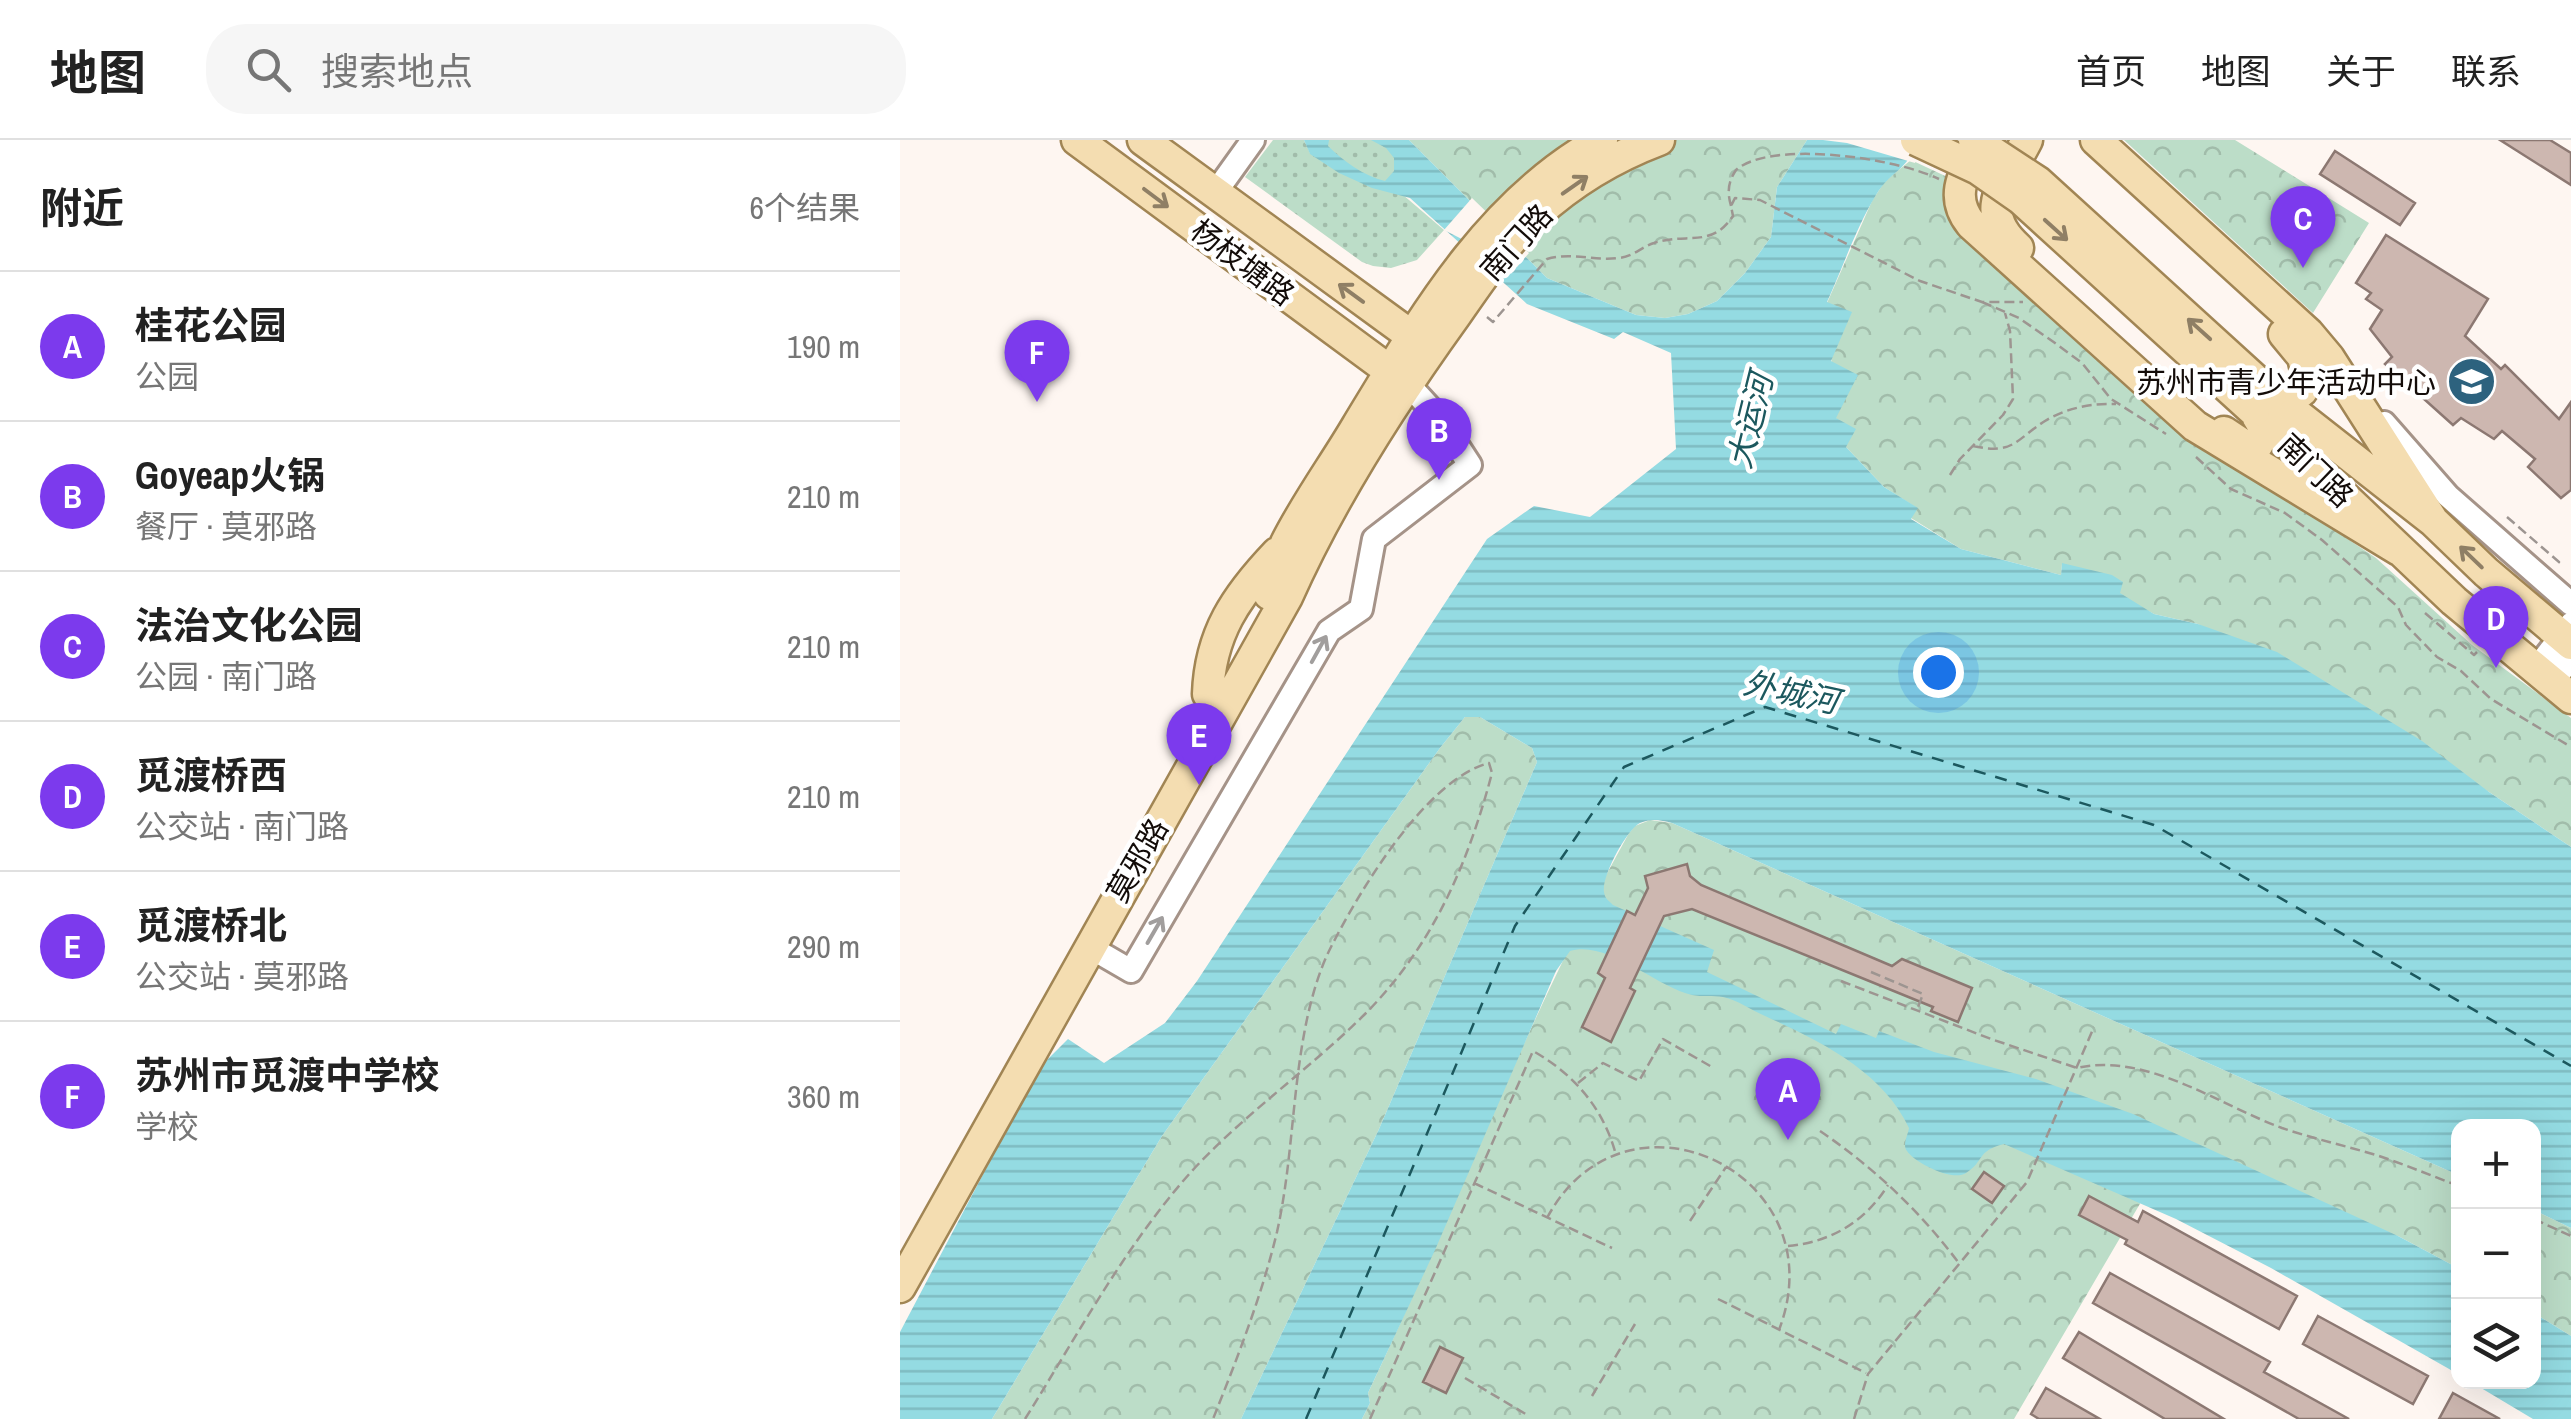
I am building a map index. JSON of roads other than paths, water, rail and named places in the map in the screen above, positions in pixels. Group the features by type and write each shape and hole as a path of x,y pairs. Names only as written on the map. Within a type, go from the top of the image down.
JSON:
{"main road":[{"name":"杨枝塘路","path":"1077,140 1399,378"},
{"name":"杨枝塘路","path":"1144,140 1421,344"},
{"name":"南门路","path":"1471,280 1497,222 1554,170 1602,140"},
{"name":"南门路","path":"1399,378 1471,280 1554,200 1597,170 1659,140"},
{"name":"南门路","path":"1978,140 2038,182 2263,402 2399,550 2553,684"},
{"path":"1978,140 1958,188 1968,220 2195,426 2399,550"},
{"path":"2027,140 1995,206 1996,220 2004,235 2225,433 2243,446 2256,445 2264,435 2263,402 2291,398 2306,384 2308,369 2296,347 2072,140"},
{"path":"2096,140 2308,333 2329,358 2433,520"},
{"name":"南门路","path":"1914,153 1978,169 2022,199 2263,402 2433,520 2486,572 2569,640"},
{"name":"莫邪路","path":"900,1244 1208,694 1215,640 1224,623 1261,570 1286,544 1399,378"},
{"name":"莫邪路","path":"900,1286 1287,597 1399,378"}],"street":[{"path":"1215,192 1253,140"},
{"path":"2329,358 2448,496 2571,604"},
{"path":"1088,946 1131,971 1330,632 1361,609 1374,539 1470,465 1440,419 1399,378"},
{"path":"2553,684 2569,640"}],"water":[{"path":"1304,140 1329,140 1328,146 1347,162 1385,181 1394,171 1394,158 1371,140 1409,140 1547,278 1636,315 1665,318 1688,314 1717,301 1745,273 1771,237 1777,187 1807,140 1918,140 1909,159 1882,187 1869,208 1827,302 1852,312 1831,361 1858,375 1836,418 1856,429 1846,447 1884,487 1918,508 1911,519 1961,549 2061,575 2062,563 2112,575 2123,582 2120,593 2154,614 2198,624 2277,652 2422,741 2571,847 2571,1228 2541,1213 2541,1119 2451,1119 2451,1172 1660,820 1640,823 1622,844 1604,885 1605,896 1613,905 1714,950 1707,972 1836,1034 1841,1024 1876,1038 1879,1031 1934,1052 2036,1079 2133,1114 2451,1264 2451,1370 2176,1219 2004,1144 1989,1150 1972,1169 1960,1175 1926,1166 1906,1149 1909,1128 1898,1108 1847,1060 1734,1000 1692,995 1616,958 1585,949 1570,951 1556,971 1435,1250 1368,1393 1370,1403 1362,1419 1241,1419 1379,1129 1537,762 1532,748 1480,717 1465,717 1162,1136 992,1419 900,1419 900,1332 1039,1068 1068,1039 1104,1063 1165,1023 1197,981 1487,539 1534,506 1590,517 1676,449 1671,353 1623,332 1614,339 1527,304 1410,198 1372,188 1310,154"},
{"path":"2541,1317 2571,1336 2571,1419 2533,1419 2483,1389 2541,1389"}],"place":[{"name":"法治文化公园","path":"2303,268"},
{"name":"苏州市青少年活动中心","path":"2471,382"},
{"name":"苏州市觅渡中学校","path":"1037,402"},
{"name":"Goyeap火锅","path":"1439,480"},
{"name":"觅渡桥西","path":"2496,668"},
{"name":"觅渡桥北","path":"1199,785"},
{"name":"桂花公园","path":"1788,1140"}],"water label":[{"name":"大运河","path":"1750,421"},
{"name":"外城河","path":"1791,692"}]}
